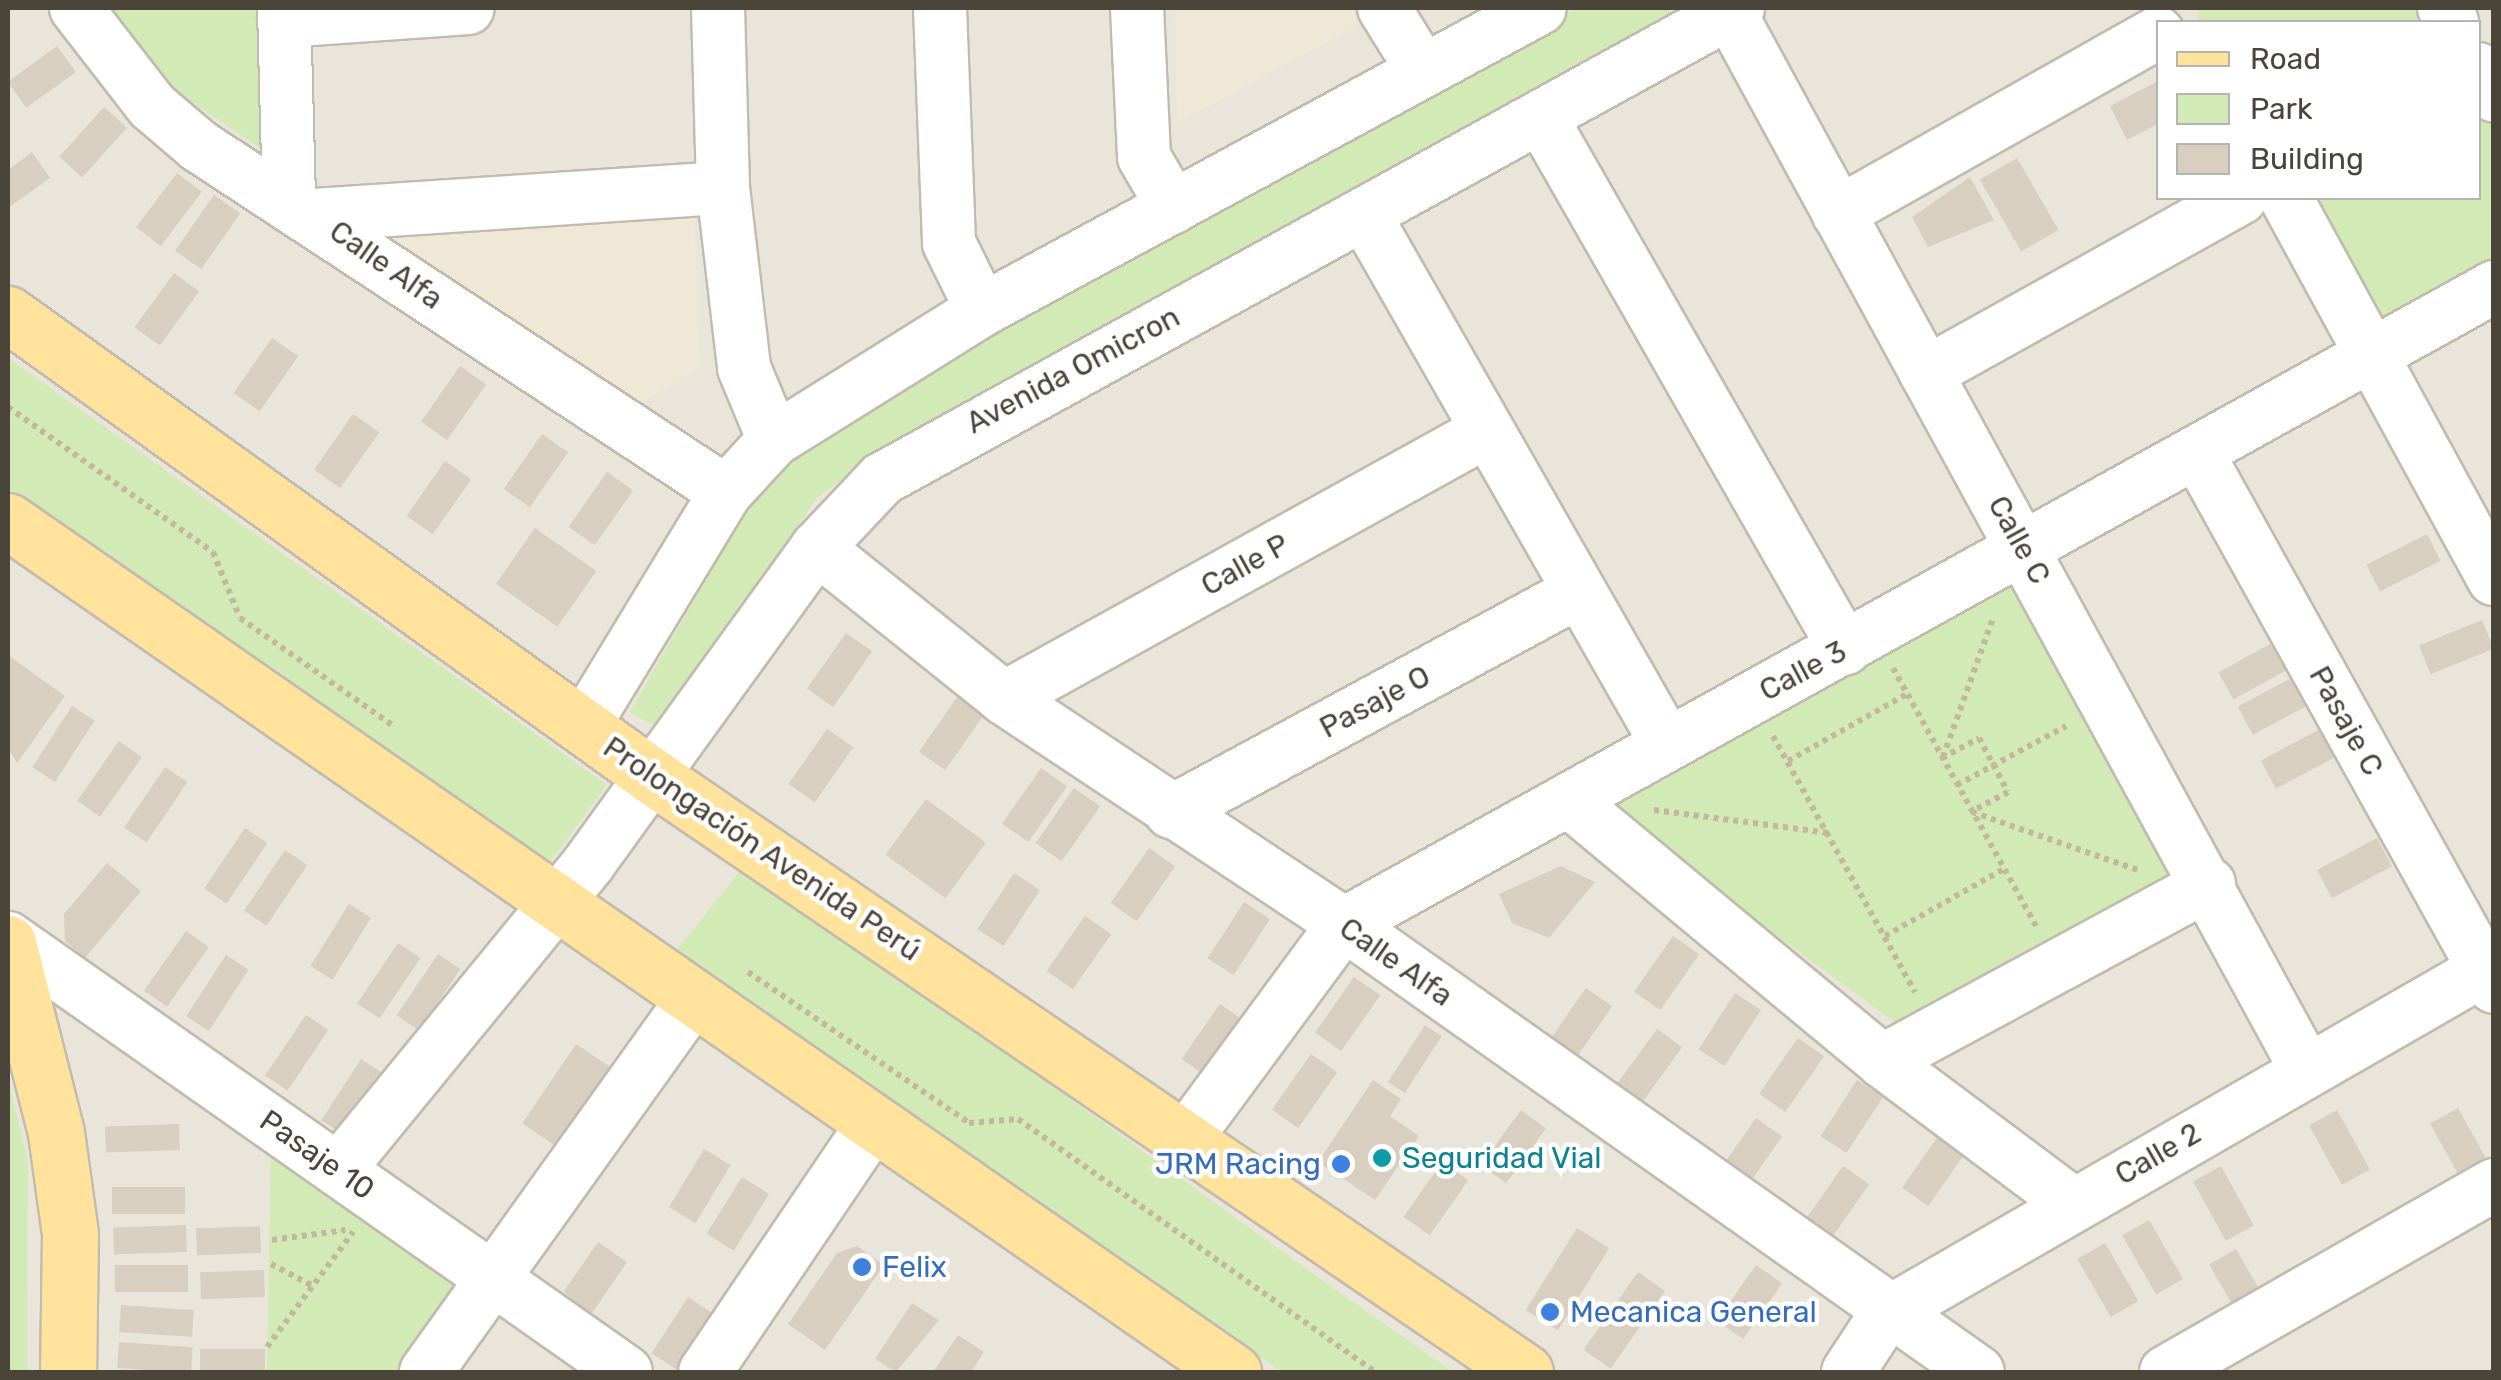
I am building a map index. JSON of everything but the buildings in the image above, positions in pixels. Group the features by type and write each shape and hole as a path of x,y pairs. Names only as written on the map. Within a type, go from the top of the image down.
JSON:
{"main road":[{"name":"Prolongación Avenida Perú","path":"8,314 652,776 1525,1372"},
{"path":"8,521 31,556 554,904 1233,1372"},
{"path":"8,941 56,1134 70,1234 68,1372"}],"street":[{"name":"Calle Alfa","path":"76,8 152,106 301,210 726,492"},
{"path":"468,8 284,14 301,210 723,188"},
{"path":"718,8 723,188 744,368 774,440"},
{"path":"940,8 949,243 982,310"},
{"path":"1136,8 1144,157 1173,207"},
{"path":"1384,8 1423,71"},
{"path":"584,727 726,492 774,440 982,310 1540,8"},
{"name":"Avenida Omicron","path":"338,1170 554,904 817,548 882,479 955,432 1543,120 1732,9"},
{"name":"Calle C","path":"1732,9 1838,213 2024,552 2112,701 2306,1069"},
{"path":"1838,213 2156,32"},
{"path":"2481,74 2494,96"},
{"path":"1543,120 1859,641"},
{"path":"1926,373 2237,200"},
{"path":"2287,200 2488,555"},
{"path":"1365,216 1485,432 1667,744"},
{"name":"Calle 3","path":"1186,1138 1344,924 2199,456 2494,287"},
{"name":"Calle P","path":"1004,698 1485,432"},
{"name":"Pasaje C","path":"2199,456 2490,973"},
{"name":"Calle Alfa","path":"817,548 1004,698 1344,924 1886,1314 1978,1372"},
{"name":"Pasaje O","path":"1171,812 1578,592"},
{"path":"1568,800 1882,1061 2072,1204"},
{"path":"1882,1061 2209,884"},
{"name":"Pasaje 10","path":"8,941 626,1372"},
{"name":"Calle 2","path":"1848,1372 1886,1314 2306,1069 2490,973"},
{"path":"426,1372 692,1001"},
{"path":"706,1372 873,1124"},
{"path":"2166,1372 2494,1185"}],"path":[{"path":"8,407 213,552 240,618 398,729"},
{"path":"1942,758 1998,601"},
{"path":"1859,641 1907,694 2045,942"},
{"path":"1788,762 1907,694"},
{"path":"1957,785 2112,701"},
{"path":"1763,718 1936,1030"},
{"path":"1942,758 1979,738 2008,792 1972,812"},
{"path":"1642,809 1828,834"},
{"path":"1972,812 2146,873"},
{"path":"1885,936 2004,869"},
{"path":"742,968 969,1123 1018,1119 1375,1372"},
{"path":"268,1347 364,1219"},
{"path":"272,1240 356,1229"},
{"path":"270,1264 312,1286"}],"shaded area":[{"path":"8,8 2493,8 2493,1372 8,1372"},
{"path":"1175,8 1390,8 1177,123"},
{"path":"694,204 700,369 637,404 387,238 390,222"}],"green space":[{"path":"93,8 258,8 266,152 168,86"},
{"path":"1577,8 1667,8 1674,18 892,441 817,498 659,729 630,712 750,503 822,427"},
{"path":"2198,8 2429,8 2429,20 2198,20"},
{"path":"2481,101 2493,124 2493,260 2393,317 2369,314 2305,200 2481,200"},
{"path":"8,358 607,785 545,869 8,497"},
{"path":"2013,562 2190,872 1900,1026 1589,798"},
{"path":"745,865 1453,1372 1282,1372 672,956"},
{"path":"8,1078 28,1162 27,1372 8,1372"},
{"path":"271,1152 467,1284 401,1372 267,1372"}],"place":[{"name":"Seguridad Vial","path":"1382,1158"},
{"name":"JRM Racing","path":"1341,1164"},
{"name":"Felix","path":"862,1267"},
{"name":"Mecanica General","path":"1550,1312"}]}
